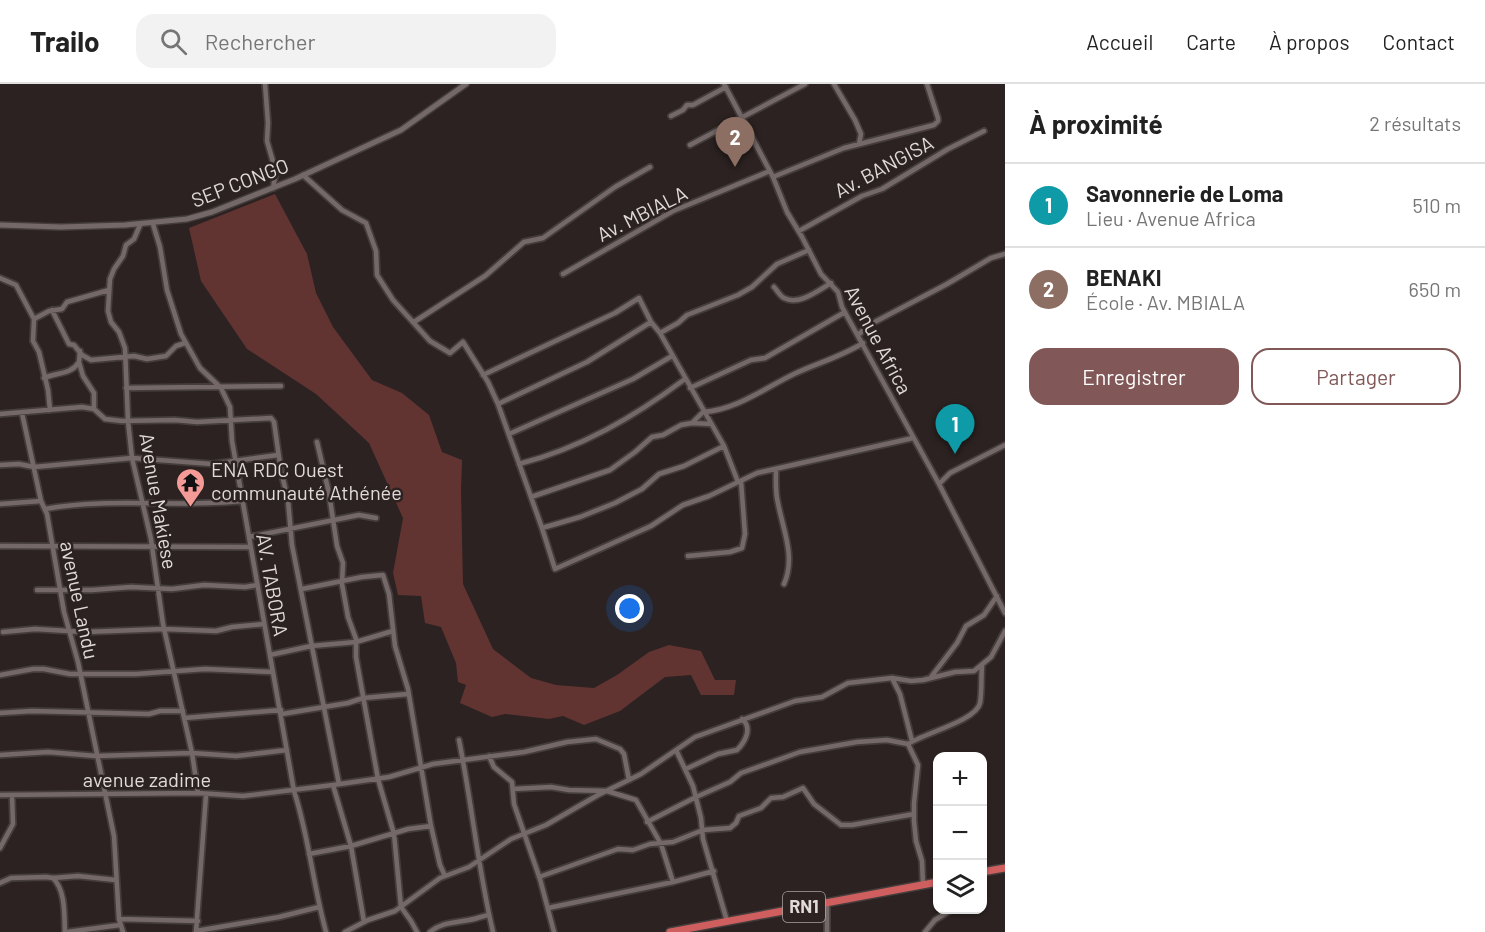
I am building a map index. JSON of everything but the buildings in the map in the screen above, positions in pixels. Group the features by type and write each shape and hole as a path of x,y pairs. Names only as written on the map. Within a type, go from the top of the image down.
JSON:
{"highway":[{"path":"987,871 1005,867"},
{"name":"RN1","path":"670,932 933,883"}],"street":[{"path":"265,84 267,141 276,172 273,188"},
{"name":"SEP CONGO","path":"0,225 61,227 140,225 187,219 212,212 303,175 401,130 466,84"},
{"path":"690,145 805,84"},
{"path":"834,84 861,134 859,144"},
{"path":"773,177 827,154 937,123 938,118 927,84"},
{"path":"671,116 683,110 687,105 693,105 725,86"},
{"name":"Avenue Africa","path":"725,86 773,177 783,204 821,274 838,292 845,312 939,484 1005,613"},
{"name":"Av. BANGISA","path":"799,231 862,196 882,189 948,149 984,131"},
{"path":"414,322 485,276 524,242 543,238 615,187 650,167"},
{"name":"Av. MBIALA","path":"563,274 673,211 770,171"},
{"path":"303,175 342,210 366,223 376,251 377,275 393,300 430,341 450,353 463,342 498,404 555,569 651,526 683,505 709,496 757,473 913,438"},
{"name":"AV. TABORA","path":"153,224 160,247 167,290 185,343 200,368 221,388 230,407 235,460 294,790 326,932"},
{"name":"Avenue Makiese","path":"140,225 134,239 126,245 123,256 114,269 109,290 108,310 111,322 124,342 132,458 152,547 164,629 192,753 198,793"},
{"path":"660,333 687,315 738,295 752,287 777,264 809,250"},
{"path":"858,335 868,326 991,258 1005,254"},
{"path":"0,278 16,285 24,296 34,319 33,341 39,352 50,410"},
{"path":"774,287 783,298 794,300 805,298 831,283"},
{"path":"34,319 52,310 62,309 67,302 109,290"},
{"path":"483,375 615,313 639,298 724,446 739,482 745,534 742,548 730,552 688,556"},
{"path":"52,310 69,344 74,345 82,355 91,360"},
{"path":"690,388 751,360 765,358 845,312"},
{"path":"498,404 587,362 651,322"},
{"path":"44,378 68,372 79,362 162,358 185,343"},
{"path":"692,423 703,412 714,411 755,396 794,375 847,353 863,343"},
{"path":"80,351 79,362 83,376 94,393 94,409"},
{"path":"508,434 633,379 672,356"},
{"path":"519,464 586,441 632,416 685,379"},
{"path":"127,388 280,386"},
{"path":"0,414 82,407 94,409 110,420 197,422 272,418 288,500 311,646 339,784"},
{"name":"avenue Landu","path":"22,413 41,501 45,509 59,589 80,674 114,836 119,918 123,932"},
{"path":"531,497 610,470 652,437 663,435 681,425 711,424"},
{"path":"317,442 329,492 337,546 343,563 342,581 348,618 355,634 355,651 378,779 394,834 401,907 417,932"},
{"path":"939,484 950,473 1005,445"},
{"path":"542,528 580,518 615,503 642,489 659,474 684,466 724,446"},
{"path":"0,465 34,466 132,458 212,464 278,455"},
{"path":"776,470 776,495 789,556 788,574 784,584"},
{"path":"0,504 41,501"},
{"path":"45,509 75,504 141,502 185,505 242,501"},
{"path":"249,537 359,515 376,518"},
{"path":"0,546 250,547"},
{"path":"302,590 383,575 389,594 395,646 408,694 431,826 440,865 445,876"},
{"path":"37,590 92,590 131,586 148,586 158,589 204,585 245,587 257,585"},
{"path":"923,680 933,676 957,643 966,626 984,615 996,596"},
{"path":"3,632 35,629 85,632 164,629 216,631 264,624"},
{"path":"270,655 311,646 356,642 393,631"},
{"path":"345,932 392,912 445,876 467,869 499,847 651,768 695,737 801,699 822,697 848,683 892,678 923,680 955,672 974,671 991,657 1005,631"},
{"path":"647,822 730,782 741,773 800,752 857,742 887,740 910,742 940,728 960,722 976,710 980,701 981,666"},
{"path":"0,675 44,669 70,674 206,669 273,672"},
{"path":"892,678 900,694 910,742 918,765 914,814 916,841 922,861 923,885"},
{"path":"184,718 281,712 348,703 363,698 408,694"},
{"path":"0,713 149,714 160,711 183,711"},
{"path":"686,769 718,754 737,750 748,730 742,719"},
{"path":"459,740 478,862 493,932"},
{"name":"avenue zadime","path":"0,795 198,793 243,796 378,779 421,767 524,752 567,742 601,740 620,749 624,754 629,780"},
{"path":"0,755 48,752 96,756 192,753 236,756 287,750"},
{"path":"676,750 696,797 703,839 727,921"},
{"path":"489,756 494,767 512,782 512,797 539,877 554,932"},
{"path":"333,785 351,846 364,922"},
{"path":"513,789 551,786 569,790 607,791 636,800 661,844 673,882"},
{"path":"539,877 618,849 632,850 650,844 680,840 703,830 730,828 741,815 761,808 769,800 783,797 803,788 814,804 841,825 914,814"},
{"path":"0,848 13,824 12,795"},
{"path":"206,795 196,932 279,918 319,907"},
{"path":"309,854 351,846 408,829 431,826"},
{"path":"548,908 673,882 714,871"},
{"path":"0,883 14,878 78,876 116,880"},
{"path":"52,878 57,883 64,906 66,932 120,925"},
{"path":"827,903 827,932"},
{"path":"925,932 944,914"},
{"path":"430,932 447,923 489,915"},
{"path":"119,918 198,921"},
{"path":"713,924 716,932"}],"shaded area":[{"path":"275,194 307,254 316,293 333,327 372,380 402,393 429,415 442,452 462,460 463,584 493,649 531,678 556,685 594,688 649,652 669,645 701,651 715,680 736,680 734,695 701,695 691,675 665,677 620,711 584,725 563,716 549,719 505,714 492,717 460,703 466,685 458,682 456,663 441,627 425,623 421,596 398,595 393,573 403,518 369,443 316,394 247,349 201,281 189,228"}],"place":[{"name":"BENAKI","path":"735,167"},
{"name":"Savonnerie de Loma","path":"955,454"},
{"name":"ENA RDC Ouest communauté Athénée","path":"190,508"}]}
